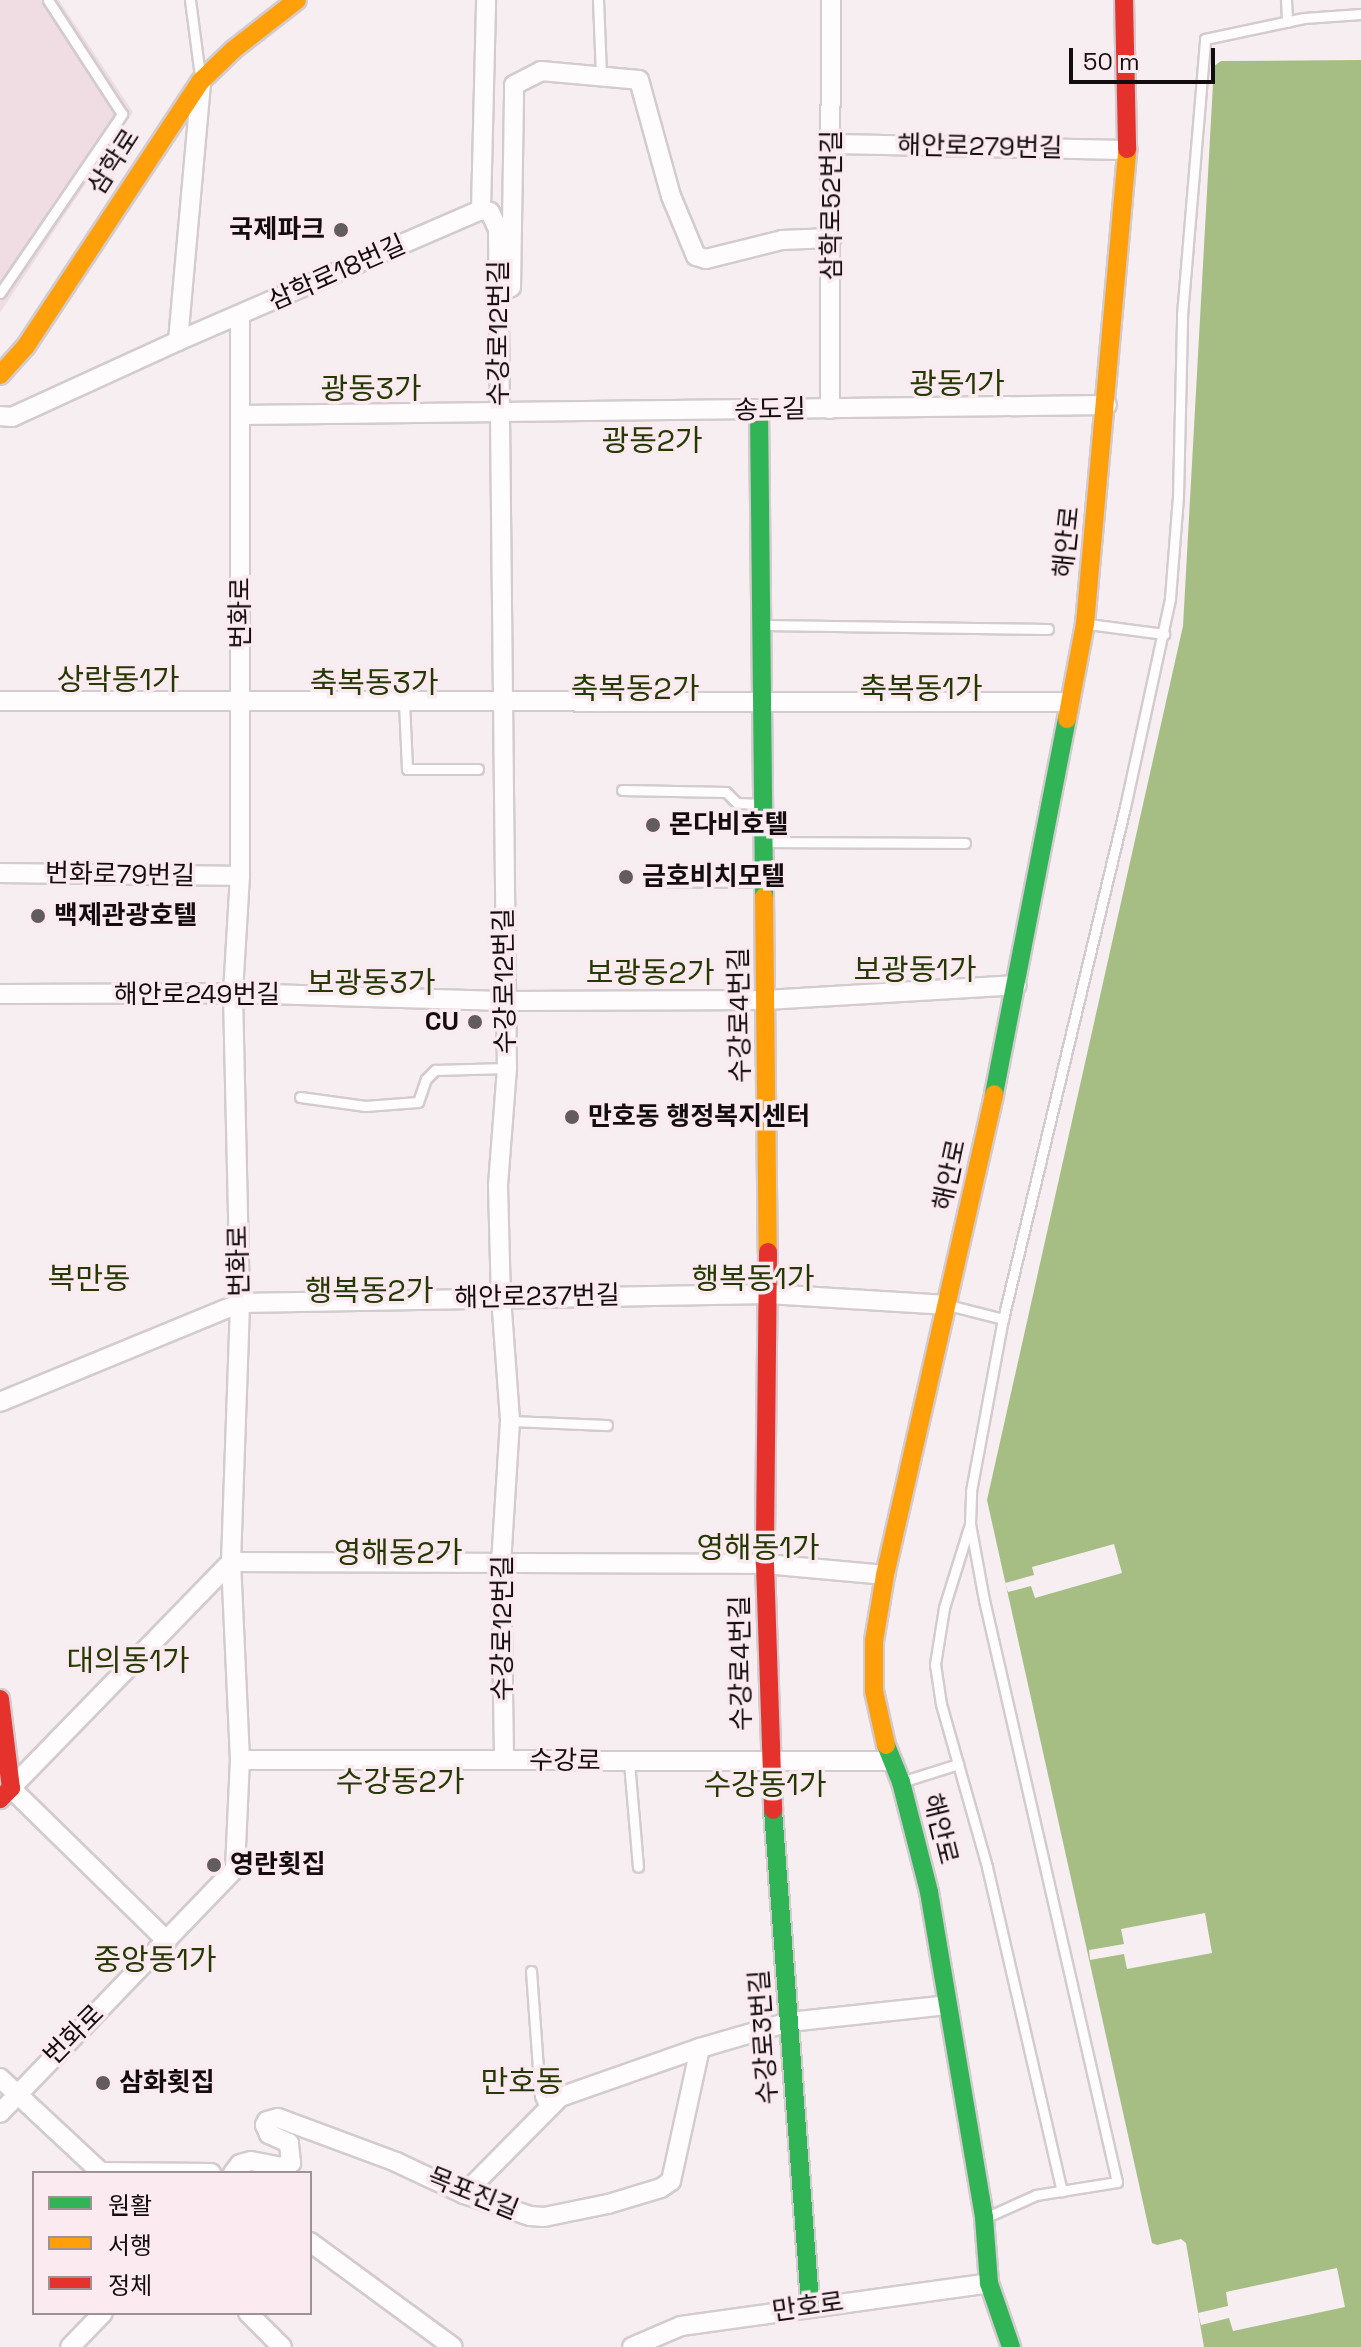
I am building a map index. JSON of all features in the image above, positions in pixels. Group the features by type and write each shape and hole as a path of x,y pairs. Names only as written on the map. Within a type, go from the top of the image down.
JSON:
{"street":[{"name":"삼학로","path":"0,375 26,346 175,116 201,81 233,50 297,0"},
{"path":"481,210 486,0"},
{"name":"삼학로52번길","path":"830,409 831,0"},
{"name":"해안로","path":"1011,2347 989,2283 984,2218 929,1892 901,1782 890,1761 874,1691 874,1641 885,1575 948,1305 1017,985 1085,624 1107,405 1127,150 1124,0"},
{"path":"498,293 511,287 514,85 541,71 639,80 671,196 696,256 706,259 782,240 832,238"},
{"path":"178,341 201,81"},
{"name":"해안로279번길","path":"833,144 1127,150"},
{"name":"수강로12번길","path":"481,210 490,212 498,229 507,1068 498,1186 501,1297 510,1421 501,1564 504,1760"},
{"name":"삼학로18번길","path":"0,416 12,417 178,341 481,210"},
{"name":"번화로","path":"0,2113 235,1869 240,1760 231,1562 240,1303 233,993 240,876 240,315"},
{"name":"송도길","path":"241,415 1107,405"},
{"name":"수강로4번길","path":"759,410 766,1000 768,1294 765,1564 769,1763"},
{"path":"0,701 1068,702"},
{"name":"번화로79번길","path":"0,873 240,876"},
{"name":"해안로249번길","path":"0,994 233,993 506,1001 766,1000 1017,985"},
{"name":"해안로237번길","path":"0,1402 240,1303 768,1294 948,1305"},
{"path":"6,1794 231,1562 765,1564 885,1575"},
{"path":"0,1699 6,1794 167,1941"},
{"name":"수강로","path":"240,1760 890,1761"},
{"name":"수강로3번길","path":"769,1763 810,2307"},
{"path":"464,2194 546,2111 575,2089 789,2022 947,2005"},
{"name":"목포진길","path":"235,2171 240,2164 251,2161 282,2167 291,2163 289,2143 269,2134 265,2125 267,2121 278,2118 396,2162 464,2194 530,2216 544,2217 661,2188 671,2181 678,2164 700,2048"},
{"path":"0,2078 100,2171"},
{"path":"312,2243 453,2347"},
{"name":"만호로","path":"632,2347 681,2326 989,2283"},
{"path":"70,2347 101,2315"},
{"path":"250,2315 282,2347"}],"lane":[{"path":"0,293 122,114 48,0"},
{"path":"190,0 201,81"},
{"path":"598,0 601,76"},
{"path":"1286,0 1287,22"},
{"path":"984,2218 1036,2195 1117,2182 970,1524 971,1491 1003,1319 1164,634 1178,497 1182,315 1205,39 1287,22 1361,14"},
{"path":"1085,624 1164,634"},
{"path":"762,625 1048,629"},
{"path":"404,702 407,769 478,769"},
{"path":"622,790 726,792 737,803 764,804"},
{"path":"764,842 965,843"},
{"path":"649,881 764,882"},
{"path":"300,1097 365,1106 418,1102 426,1079 435,1070 507,1068"},
{"path":"948,1305 1003,1319"},
{"path":"510,1421 607,1425"},
{"path":"970,1524 944,1608 935,1664 941,1704 987,1867 1062,2191"},
{"path":"629,1762 638,1867"},
{"path":"901,1782 958,1764"},
{"path":"531,1971 540,2096 546,2111"}],"shaded area":[{"path":"0,0 59,0 133,112 0,313"},
{"path":"1361,60 1361,2347 1204,2347 1186,2243 1181,2239 1157,2245 1152,2243 987,1500 1183,626 1214,66 1221,61"}],"pier":[{"path":"1114,1544 1122,1573 1035,1598 1031,1586 1008,1592 1005,1583 1034,1575 1032,1567"},
{"path":"1205,1913 1212,1953 1127,1969 1124,1954 1090,1960 1089,1950 1124,1944 1121,1929"},
{"path":"1337,2268 1345,2307 1233,2331 1229,2318 1201,2325 1198,2313 1228,2306 1226,2292"}],"traffic: fast":[{"path":"759,410 764,897"},
{"path":"994,1094 1067,719"},
{"path":"886,1745 901,1782 929,1892 984,2218 989,2283 1011,2347"},
{"path":"773,1810 810,2307"}],"traffic: slow":[{"path":"0,375 26,346 201,81 233,50 297,0"},
{"path":"1067,719 1085,624 1127,149"},
{"path":"764,897 768,1252"},
{"path":"886,1745 874,1691 874,1641 885,1575 994,1094"}],"traffic: jam":[{"path":"1124,0 1127,149"},
{"path":"768,1252 765,1564 773,1810"},
{"path":"0,1699 11,1788 0,1799"}],"place":[{"name":"국제파크","path":"341,230"},
{"name":"몬다비호텔","path":"653,825"},
{"name":"금호비치모텔","path":"626,877"},
{"name":"백제관광호텔","path":"38,916"},
{"name":"CU","path":"475,1022"},
{"name":"만호동 행정복지센터","path":"572,1117"},
{"name":"영란횟집","path":"214,1865"},
{"name":"삼화횟집","path":"103,2083"}],"district":[{"name":"광동1가","path":"957,384"},
{"name":"광동3가","path":"371,389"},
{"name":"광동2가","path":"652,441"},
{"name":"상락동1가","path":"118,680"},
{"name":"축복동3가","path":"374,683"},
{"name":"축복동2가","path":"635,689"},
{"name":"축복동1가","path":"921,689"},
{"name":"보광동1가","path":"915,970"},
{"name":"보광동2가","path":"650,973"},
{"name":"보광동3가","path":"371,983"},
{"name":"복만동","path":"89,1279"},
{"name":"행복동1가","path":"753,1279"},
{"name":"행복동2가","path":"369,1291"},
{"name":"영해동1가","path":"758,1548"},
{"name":"영해동2가","path":"398,1553"},
{"name":"대의동1가","path":"128,1661"},
{"name":"수강동2가","path":"400,1782"},
{"name":"수강동1가","path":"765,1785"},
{"name":"중앙동1가","path":"155,1960"},
{"name":"만호동","path":"522,2082"}]}
